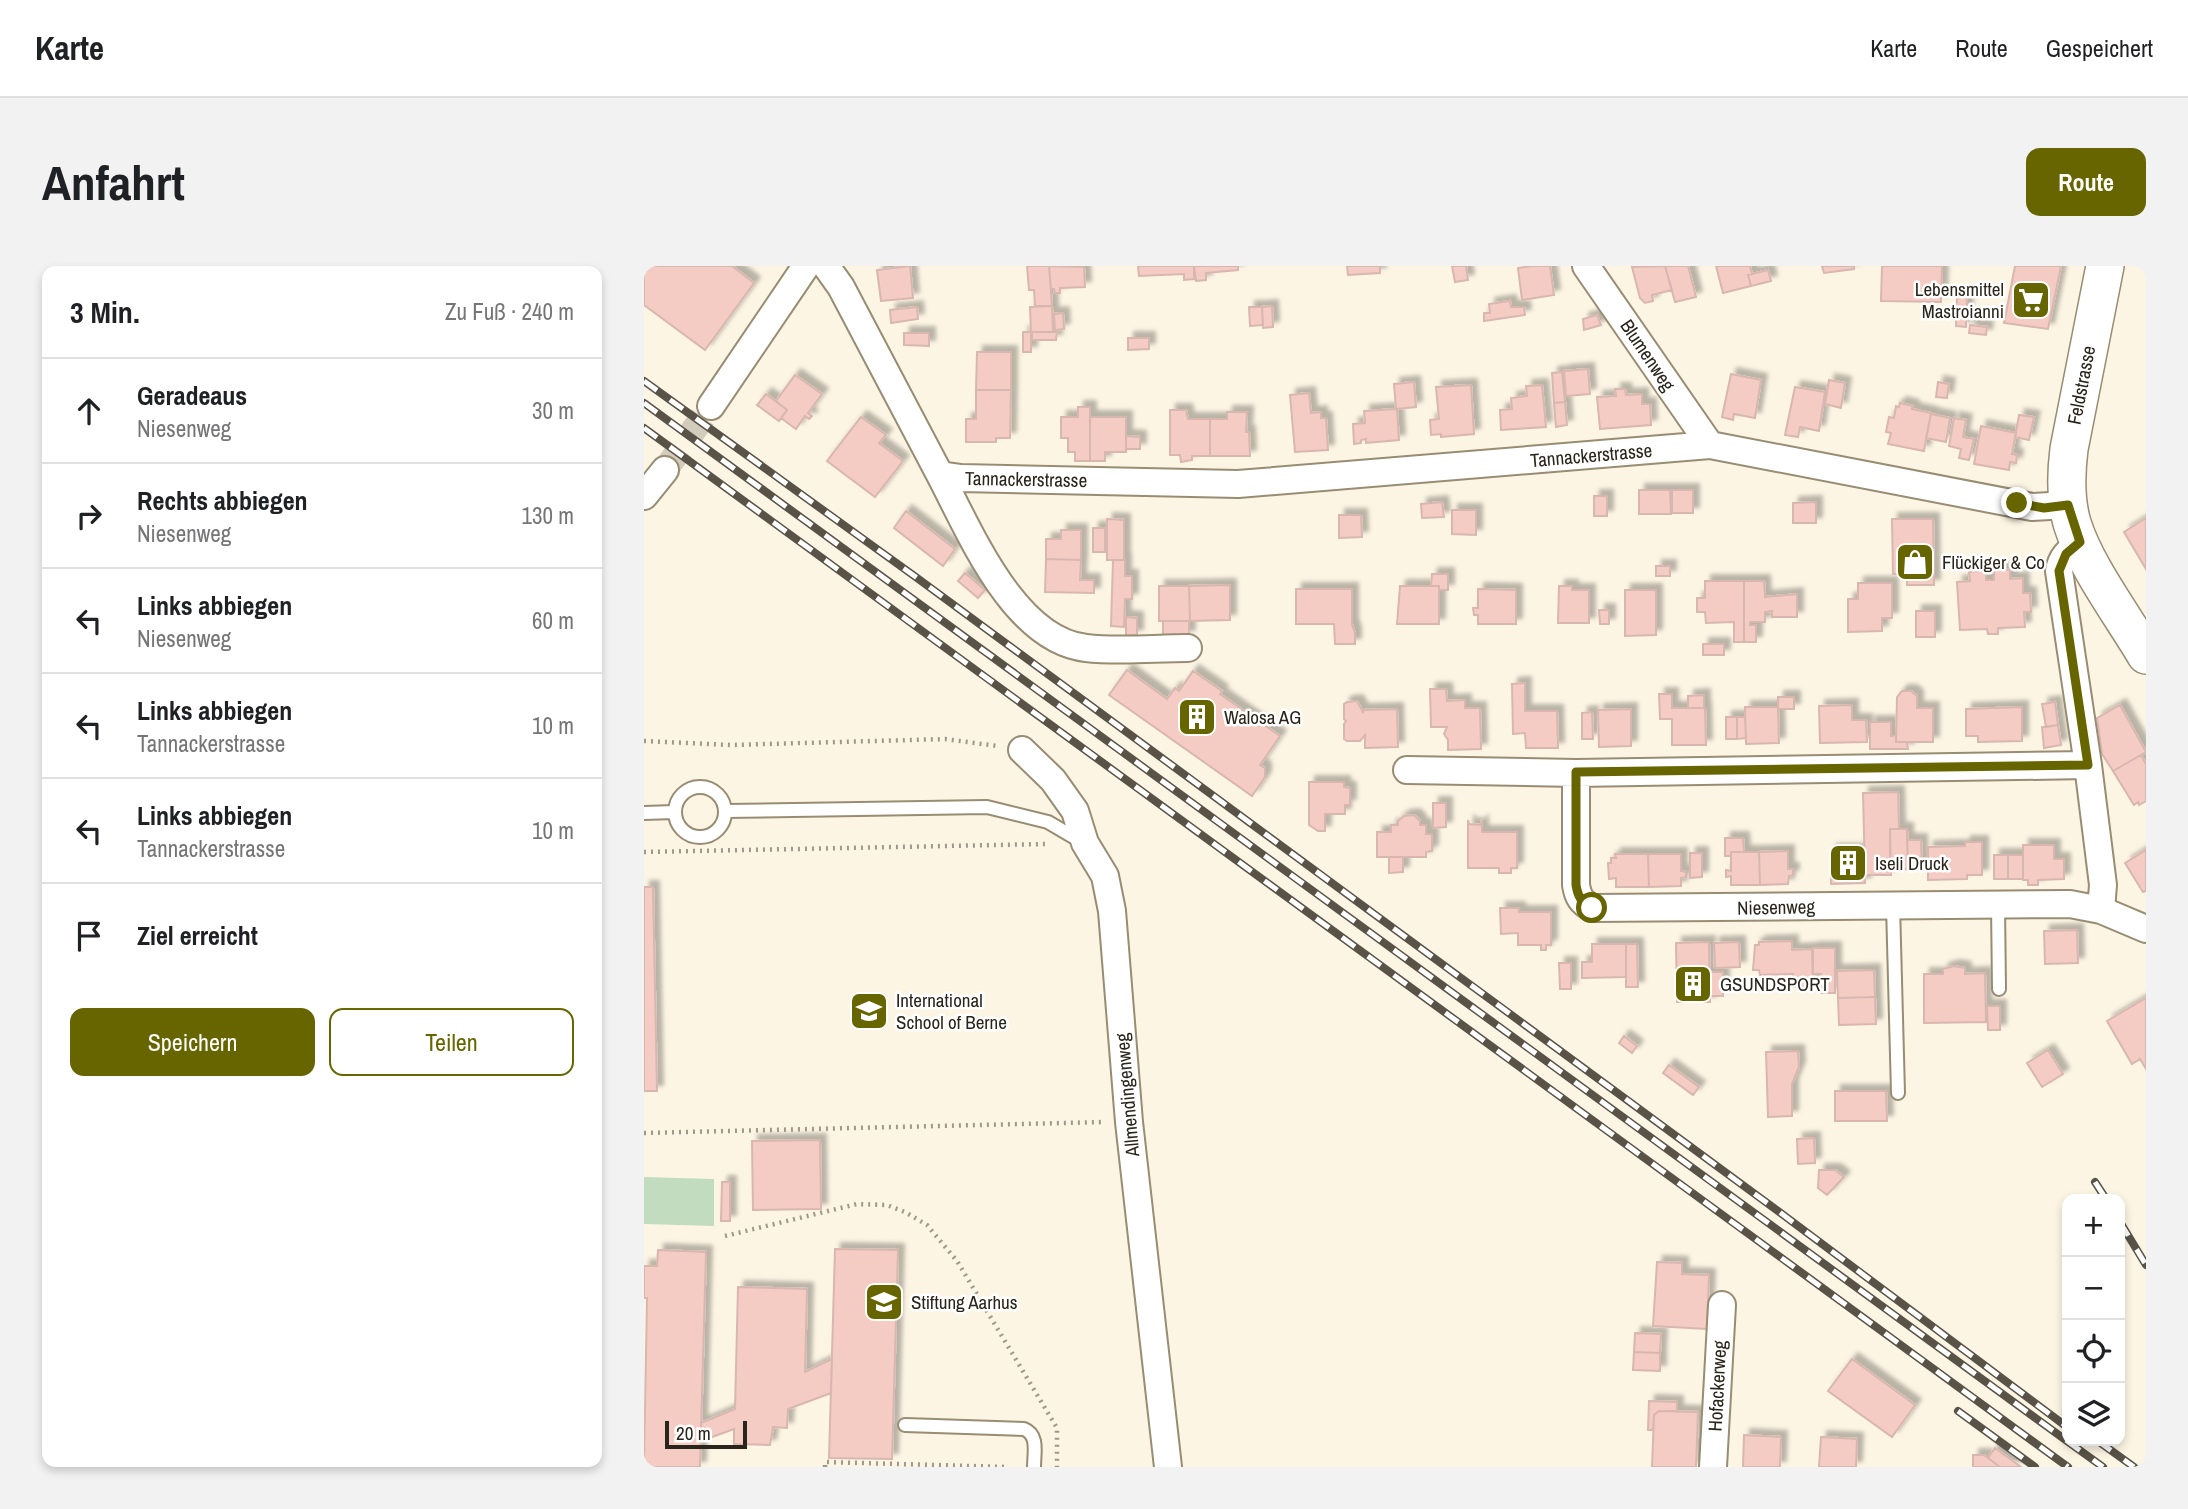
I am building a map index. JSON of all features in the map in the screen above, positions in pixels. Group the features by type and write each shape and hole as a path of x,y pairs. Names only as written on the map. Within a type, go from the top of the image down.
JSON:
{"street":[{"path":"711,406 806,266"},
{"name":"Tannackerstrasse","path":"826,266 841,287 987,563 1025,617 1058,640 1085,648 1188,648"},
{"name":"Blumenweg","path":"1586,266 1710,445"},
{"name":"Feldstrasse","path":"2068,505 2066,472 2069,449 2105,266"},
{"name":"Tannackerstrasse","path":"940,475 961,478 1238,484 1710,445 2032,507 2068,505"},
{"path":"644,496 664,470"},
{"path":"2068,505 2080,542 2146,655"},
{"path":"2080,542 2066,554 2059,571 2103,886 2101,910"},
{"name":"Allmendingenweg","path":"1022,750 1053,779 1076,811 1085,843 1105,876 1112,911 1129,1122 1168,1467"},
{"path":"1407,770 1576,772 2088,765"},
{"name":"Niesenweg","path":"1576,772 1577,894 1583,903 1592,908 2070,904 2101,910 2146,929"},
{"name":"Hofackerweg","path":"1713,1467 1722,1305"}],"lane":[{"path":"695,786 712,789 724,802 726,811 720,828 705,837 687,834 681,828 674,812 680,795 695,786"},
{"path":"726,811 987,807 1048,822 1085,843"},
{"path":"644,813 674,812"},
{"path":"1893,905 1898,1093"},
{"path":"1998,905 1999,989"},
{"path":"905,1424 1024,1429 1034,1437 1034,1467"}],"path":[{"path":"644,741 731,745 945,739 1022,750"},
{"path":"644,852 1048,844 1057,849"},
{"path":"644,1133 1107,1122 1106,1108"},
{"path":"725,1236 857,1204 887,1205 927,1225 957,1261 1057,1427 1057,1467"},
{"path":"825,1467 825,1462 1008,1467"}],"green space":[{"path":"644,1177 714,1179 714,1226 644,1224"}],"building":[{"path":"644,266 732,266 754,283 705,350 644,305"},
{"path":"910,266 913,298 881,301 877,270"},
{"path":"1027,266 1049,266 1052,306 1035,306 1034,290 1029,290"},
{"path":"1049,266 1084,267 1085,287 1060,288 1060,293 1055,293 1054,289 1051,289"},
{"path":"1138,266 1194,266 1194,279 1184,280 1184,274 1139,276"},
{"path":"1194,266 1238,266 1238,270 1206,273 1206,280 1196,281"},
{"path":"1347,266 1380,266 1380,273 1348,275"},
{"path":"1452,266 1466,266 1468,280 1455,282"},
{"path":"1550,266 1554,295 1522,300 1518,268"},
{"path":"1665,266 1672,290 1652,295 1653,301 1645,303 1640,298 1632,267"},
{"path":"1665,266 1688,266 1696,297 1675,302"},
{"path":"1716,266 1750,266 1752,274 1748,275 1751,286 1723,293"},
{"path":"1822,266 1854,266 1854,269 1824,273"},
{"path":"1882,266 1942,266 1941,302 1881,301"},
{"path":"2015,266 2061,266 2048,329 2004,323"},
{"path":"1768,270 1771,281 1751,286 1748,275"},
{"path":"1957,296 1967,297 1966,327 1956,326"},
{"path":"1510,301 1511,307 1524,307 1525,315 1484,321 1484,313 1490,313 1489,304"},
{"path":"1052,306 1053,332 1031,332 1030,307"},
{"path":"1272,306 1273,327 1263,328 1262,307"},
{"path":"917,307 918,319 891,323 890,310"},
{"path":"1249,307 1262,307 1263,325 1250,326"},
{"path":"1063,313 1064,329 1055,330 1054,314"},
{"path":"1597,315 1601,325 1584,330 1583,319"},
{"path":"1970,325 1987,327 1986,335 1969,333"},
{"path":"1023,332 1031,332 1031,352 1023,352"},
{"path":"1032,332 1057,332 1056,340 1032,340"},
{"path":"904,333 929,333 929,346 904,345"},
{"path":"1128,338 1149,338 1149,349 1128,350"},
{"path":"977,352 1011,352 1011,390 976,390"},
{"path":"1588,369 1590,394 1566,396 1564,371"},
{"path":"1562,372 1565,402 1554,403 1552,373"},
{"path":"1731,374 1761,380 1755,418 1734,414 1733,420 1722,417"},
{"path":"795,375 822,394 808,413 812,416 809,419 805,416 796,429 781,418 787,410 776,401"},
{"path":"1829,380 1845,383 1841,408 1825,404"},
{"path":"1414,382 1416,407 1396,409 1394,384"},
{"path":"1938,382 1949,384 1947,398 1936,397"},
{"path":"1471,385 1474,434 1441,437 1441,434 1431,435 1430,420 1439,419 1436,387"},
{"path":"1542,385 1546,427 1501,430 1500,410 1512,409 1511,398 1527,396 1526,386"},
{"path":"1795,387 1825,392 1819,431 1800,427 1798,437 1785,435"},
{"path":"1615,389 1625,389 1626,395 1642,394 1642,404 1650,404 1651,425 1600,429 1597,397 1616,396"},
{"path":"976,390 1011,390 1010,438 996,438 996,442 966,442 966,419 976,419"},
{"path":"1309,393 1311,413 1321,412 1321,418 1326,418 1328,450 1295,452 1290,395"},
{"path":"766,394 787,410 779,421 757,405"},
{"path":"1565,402 1567,425 1556,427 1554,403"},
{"path":"1900,403 1931,413 1924,451 1888,444 1891,433 1886,432 1889,417 1894,418 1896,406 1899,407"},
{"path":"1078,407 1090,407 1090,461 1075,461 1075,452 1068,452 1068,438 1061,438 1061,417 1078,417"},
{"path":"1397,409 1399,440 1366,443 1366,439 1354,444 1353,424 1365,423 1364,411"},
{"path":"1170,410 1186,410 1188,419 1210,419 1210,456 1192,456 1192,460 1181,462 1180,455 1170,455"},
{"path":"1227,412 1247,412 1246,432 1249,432 1250,456 1210,456 1210,419 1227,419"},
{"path":"1931,414 1950,418 1946,442 1926,438"},
{"path":"2019,415 2034,417 2029,440 2015,437"},
{"path":"861,417 886,435 879,443 903,461 875,497 827,461"},
{"path":"1090,417 1126,417 1126,452 1105,452 1105,461 1090,461"},
{"path":"1954,418 1966,420 1963,437 1974,439 1969,460 1959,458 1961,449 1949,446"},
{"path":"1981,426 2016,433 2012,454 2017,455 2016,463 2010,462 2009,470 1974,464"},
{"path":"1126,436 1140,437 1140,449 1126,449"},
{"path":"1639,490 1670,490 1671,514 1639,514"},
{"path":"1672,490 1693,490 1693,513 1672,513"},
{"path":"1594,496 1607,496 1607,516 1594,516"},
{"path":"1442,502 1444,517 1422,518 1421,504"},
{"path":"1816,502 1816,523 1793,523 1793,503"},
{"path":"1452,510 1476,510 1476,535 1452,534"},
{"path":"906,511 955,549 943,566 894,528"},
{"path":"1339,515 1361,515 1362,537 1339,538"},
{"path":"2146,518 2146,569 2124,532"},
{"path":"1107,519 1124,520 1124,560 1107,560"},
{"path":"1892,519 1933,519 1934,585 1907,585 1907,574 1893,574"},
{"path":"1093,528 1105,528 1105,552 1093,552"},
{"path":"1061,530 1081,530 1081,560 1046,559 1046,539 1061,539"},
{"path":"1046,559 1081,560 1080,580 1094,580 1094,593 1045,592"},
{"path":"1113,560 1125,560 1125,576 1132,576 1132,599 1125,599 1124,627 1111,626"},
{"path":"1656,566 1670,566 1670,576 1656,576"},
{"path":"2010,570 2010,579 2023,578 2023,593 2030,593 2031,612 2024,612 2025,627 1998,628 1998,634 1988,634 1987,629 1960,630 1957,582 1970,581 1969,572 1975,571 1986,571 1986,580 1994,580 1994,571"},
{"path":"965,573 985,590 978,598 958,581"},
{"path":"1432,574 1448,574 1448,590 1431,586"},
{"path":"1705,581 1744,581 1744,642 1734,642 1734,622 1706,623 1705,612 1697,612 1697,598 1705,598"},
{"path":"1744,581 1764,581 1765,597 1797,594 1797,617 1772,617 1772,611 1765,612 1765,622 1750,622 1750,625 1756,625 1756,642 1744,642"},
{"path":"1858,583 1892,583 1892,618 1882,618 1882,631 1848,632 1848,599 1858,599"},
{"path":"1230,585 1230,620 1190,621 1189,586"},
{"path":"1159,586 1189,586 1190,621 1159,621"},
{"path":"1400,586 1439,586 1439,624 1397,624"},
{"path":"1559,586 1572,586 1572,590 1589,590 1589,623 1558,623"},
{"path":"1296,589 1352,589 1355,644 1335,644 1334,624 1296,624"},
{"path":"1478,589 1516,590 1516,624 1478,624 1478,615 1474,615 1473,608 1478,608"},
{"path":"1625,590 1656,590 1656,635 1625,636"},
{"path":"1599,610 1609,610 1609,624 1600,624"},
{"path":"1916,611 1935,611 1935,637 1916,637"},
{"path":"1126,617 1137,618 1137,635 1126,636"},
{"path":"1163,621 1189,621 1189,636 1163,636"},
{"path":"1703,644 1724,644 1724,655 1703,655"},
{"name":"Walosa AG","path":"1127,670 1167,699 1175,688 1179,691 1193,671 1222,691 1220,694 1280,736 1260,765 1265,768 1265,777 1252,796 1109,695"},
{"path":"1525,683 1525,711 1557,711 1558,748 1526,748 1525,733 1513,734 1512,684"},
{"path":"1430,689 1446,689 1447,701 1465,700 1465,708 1480,708 1481,749 1448,750 1448,740 1444,734 1447,727 1431,727"},
{"path":"1902,691 1911,691 1917,696 1917,708 1933,708 1933,742 1896,742 1897,697"},
{"path":"1659,694 1672,694 1672,708 1705,708 1706,745 1672,745 1672,719 1660,719"},
{"path":"1704,695 1704,708 1688,708 1688,696"},
{"path":"1778,697 1794,697 1794,709 1778,709 1779,743 1746,744 1745,707 1778,707"},
{"path":"1357,701 1363,712 1397,709 1398,747 1365,748 1365,735 1360,741 1344,739 1344,704"},
{"path":"2055,702 2058,725 2046,727 2042,704"},
{"path":"1852,705 1852,720 1866,720 1867,742 1820,743 1819,706"},
{"path":"2120,705 2146,752 2113,771 2102,754 2097,718"},
{"path":"2022,707 2022,741 1978,742 1978,736 1966,736 1966,709"},
{"path":"1631,709 1631,746 1599,747 1598,710"},
{"path":"1592,712 1593,739 1582,739 1582,713"},
{"path":"1726,717 1737,717 1737,739 1726,739"},
{"path":"1737,717 1745,717 1746,738 1737,739"},
{"path":"1870,722 1891,722 1891,736 1896,735 1896,742 1907,742 1908,749 1870,749"},
{"path":"2058,725 2061,745 2044,748 2042,727"},
{"path":"2141,755 2146,764 2146,801 2134,805 2113,771"},
{"path":"1309,782 1344,782 1344,787 1350,788 1350,805 1345,805 1345,814 1325,814 1325,831 1318,831 1309,825"},
{"path":"1898,792 1899,829 1890,829 1891,875 1865,875 1863,793"},
{"path":"1433,803 1446,803 1446,827 1433,828"},
{"path":"1414,815 1420,825 1426,825 1426,834 1432,834 1432,851 1426,852 1426,857 1377,857 1377,832 1391,832 1391,825 1398,825 1398,821 1404,816"},
{"path":"1468,820 1469,824 1481,825 1482,820 1482,832 1517,832 1517,868 1511,868 1511,873 1499,873 1499,868 1468,868"},
{"path":"1890,829 1907,829 1908,869 1890,870"},
{"path":"1725,838 1743,838 1744,852 1731,852 1731,856 1725,856"},
{"path":"1907,840 1921,840 1922,870 1908,869"},
{"path":"1965,842 1982,842 1982,875 1967,875 1967,879 1928,880 1928,847 1965,846"},
{"path":"2023,845 2054,845 2054,859 2064,859 2064,879 2038,880 2038,885 2028,885 2028,880 2023,880"},
{"name":"Iseli Druck","path":"1831,850 1863,850 1865,883 1831,884"},
{"path":"2146,850 2146,891 2143,892 2125,863"},
{"path":"1788,851 1788,869 1793,869 1793,875 1789,876 1788,884 1760,885 1759,852"},
{"path":"1731,852 1759,852 1760,885 1731,885 1731,876 1726,877 1726,870 1731,871"},
{"path":"1690,853 1702,853 1702,877 1690,878"},
{"path":"1615,854 1648,854 1649,887 1616,887 1616,878 1609,879 1608,863 1611,863 1611,858 1616,858"},
{"path":"1648,854 1681,854 1681,871 1686,872 1686,877 1681,878 1681,886 1649,887"},
{"path":"1994,855 2008,855 2008,879 1994,879"},
{"path":"2008,855 2023,855 2023,879 2008,879"},
{"path":"1389,857 1403,857 1403,872 1389,873"},
{"path":"644,887 653,887 657,1091 644,1091"},
{"path":"1500,908 1519,908 1519,912 1551,912 1551,945 1546,945 1546,950 1541,950 1541,945 1518,945 1518,933 1501,934"},
{"path":"2077,930 2078,963 2045,964 2044,931"},
{"path":"1792,941 1792,950 1812,949 1813,987 1793,987 1793,974 1760,975 1759,970 1753,970 1755,945 1759,945 1759,942"},
{"name":"GSUNDSPORT","path":"1709,942 1710,1002 1677,1002 1676,943"},
{"path":"1739,942 1740,967 1715,968 1714,943"},
{"path":"1592,944 1626,944 1626,977 1582,978 1582,962 1592,962"},
{"path":"1626,944 1637,944 1638,987 1626,987"},
{"path":"1813,948 1835,948 1835,993 1821,993 1821,974 1813,974"},
{"path":"1559,963 1571,963 1571,989 1560,989"},
{"path":"1954,966 1965,968 1965,974 1985,973 1986,1022 1924,1023 1924,974 1943,974 1943,969"},
{"path":"1874,970 1875,997 1838,998 1837,971"},
{"path":"1710,972 1723,972 1723,996 1710,996"},
{"path":"1875,997 1876,1024 1839,1025 1838,998"},
{"path":"2146,998 2146,1069 2140,1059 2132,1064 2107,1021"},
{"path":"1987,1006 2000,1006 2000,1030 1988,1030"},
{"path":"1624,1036 1637,1046 1632,1053 1619,1043"},
{"path":"2048,1050 2063,1074 2042,1087 2027,1063"},
{"path":"1798,1051 1799,1067 1792,1084 1792,1116 1768,1117 1766,1052"},
{"path":"1669,1065 1699,1087 1693,1095 1663,1073"},
{"path":"1835,1091 1886,1091 1887,1121 1835,1121"},
{"path":"1814,1138 1815,1163 1798,1164 1797,1139"},
{"path":"820,1140 821,1209 753,1210 752,1141"},
{"path":"1819,1170 1835,1170 1844,1177 1827,1195 1818,1188"},
{"path":"722,1182 730,1182 730,1221 721,1221"},
{"path":"835,1249 898,1250 892,1459 829,1458"},
{"path":"658,1250 706,1252 700,1467 644,1467 647,1298 644,1298 644,1266 657,1266"},
{"path":"1657,1262 1682,1263 1682,1274 1709,1275 1707,1329 1653,1326"},
{"path":"738,1287 807,1289 805,1372 832,1359 831,1393 788,1409 787,1428 773,1427 770,1445 734,1444 734,1429 701,1441 701,1423 735,1409"},
{"path":"1635,1333 1661,1334 1660,1353 1634,1352"},
{"path":"1634,1352 1660,1353 1660,1371 1633,1370"},
{"path":"1852,1359 1915,1405 1892,1437 1828,1391"},
{"path":"1649,1401 1677,1402 1677,1411 1659,1411 1654,1415 1653,1430 1648,1430"},
{"path":"1659,1411 1698,1412 1696,1467 1652,1467 1654,1415"},
{"path":"1744,1435 1781,1437 1780,1467 1743,1467"},
{"path":"1821,1437 1857,1439 1856,1467 1819,1467"},
{"path":"1995,1448 2021,1467 2000,1467 1988,1458"},
{"path":"1973,1455 1984,1455 2000,1467 1973,1467"}],"tunnel":[{"path":"665,470 711,406"}],"railway":[{"path":"644,381 913,575 2062,1423"},
{"path":"644,403 2062,1437"},
{"path":"644,428 2068,1467"},
{"path":"2095,1182 2103,1194"},
{"path":"2125,1230 2146,1265"},
{"path":"1958,1411 2035,1467"},
{"path":"2074,1446 2103,1467"},
{"path":"2105,1446 2134,1467"}],"place":[{"name":"Lebensmittel Mastroianni","path":"2031,300"},
{"name":"Flückiger & Co","path":"1915,562"},
{"name":"Walosa AG","path":"1197,717"},
{"name":"Iseli Druck","path":"1848,863"},
{"name":"GSUNDSPORT","path":"1693,984"},
{"name":"International School of Berne","path":"869,1011"},
{"name":"Stiftung Aarhus","path":"884,1302"}],"route":[{"path":"1592,908 1583,903 1577,894 1576,772 2088,765 2059,571 2066,554 2080,542 2068,505 2044,508 2017,503"}]}
